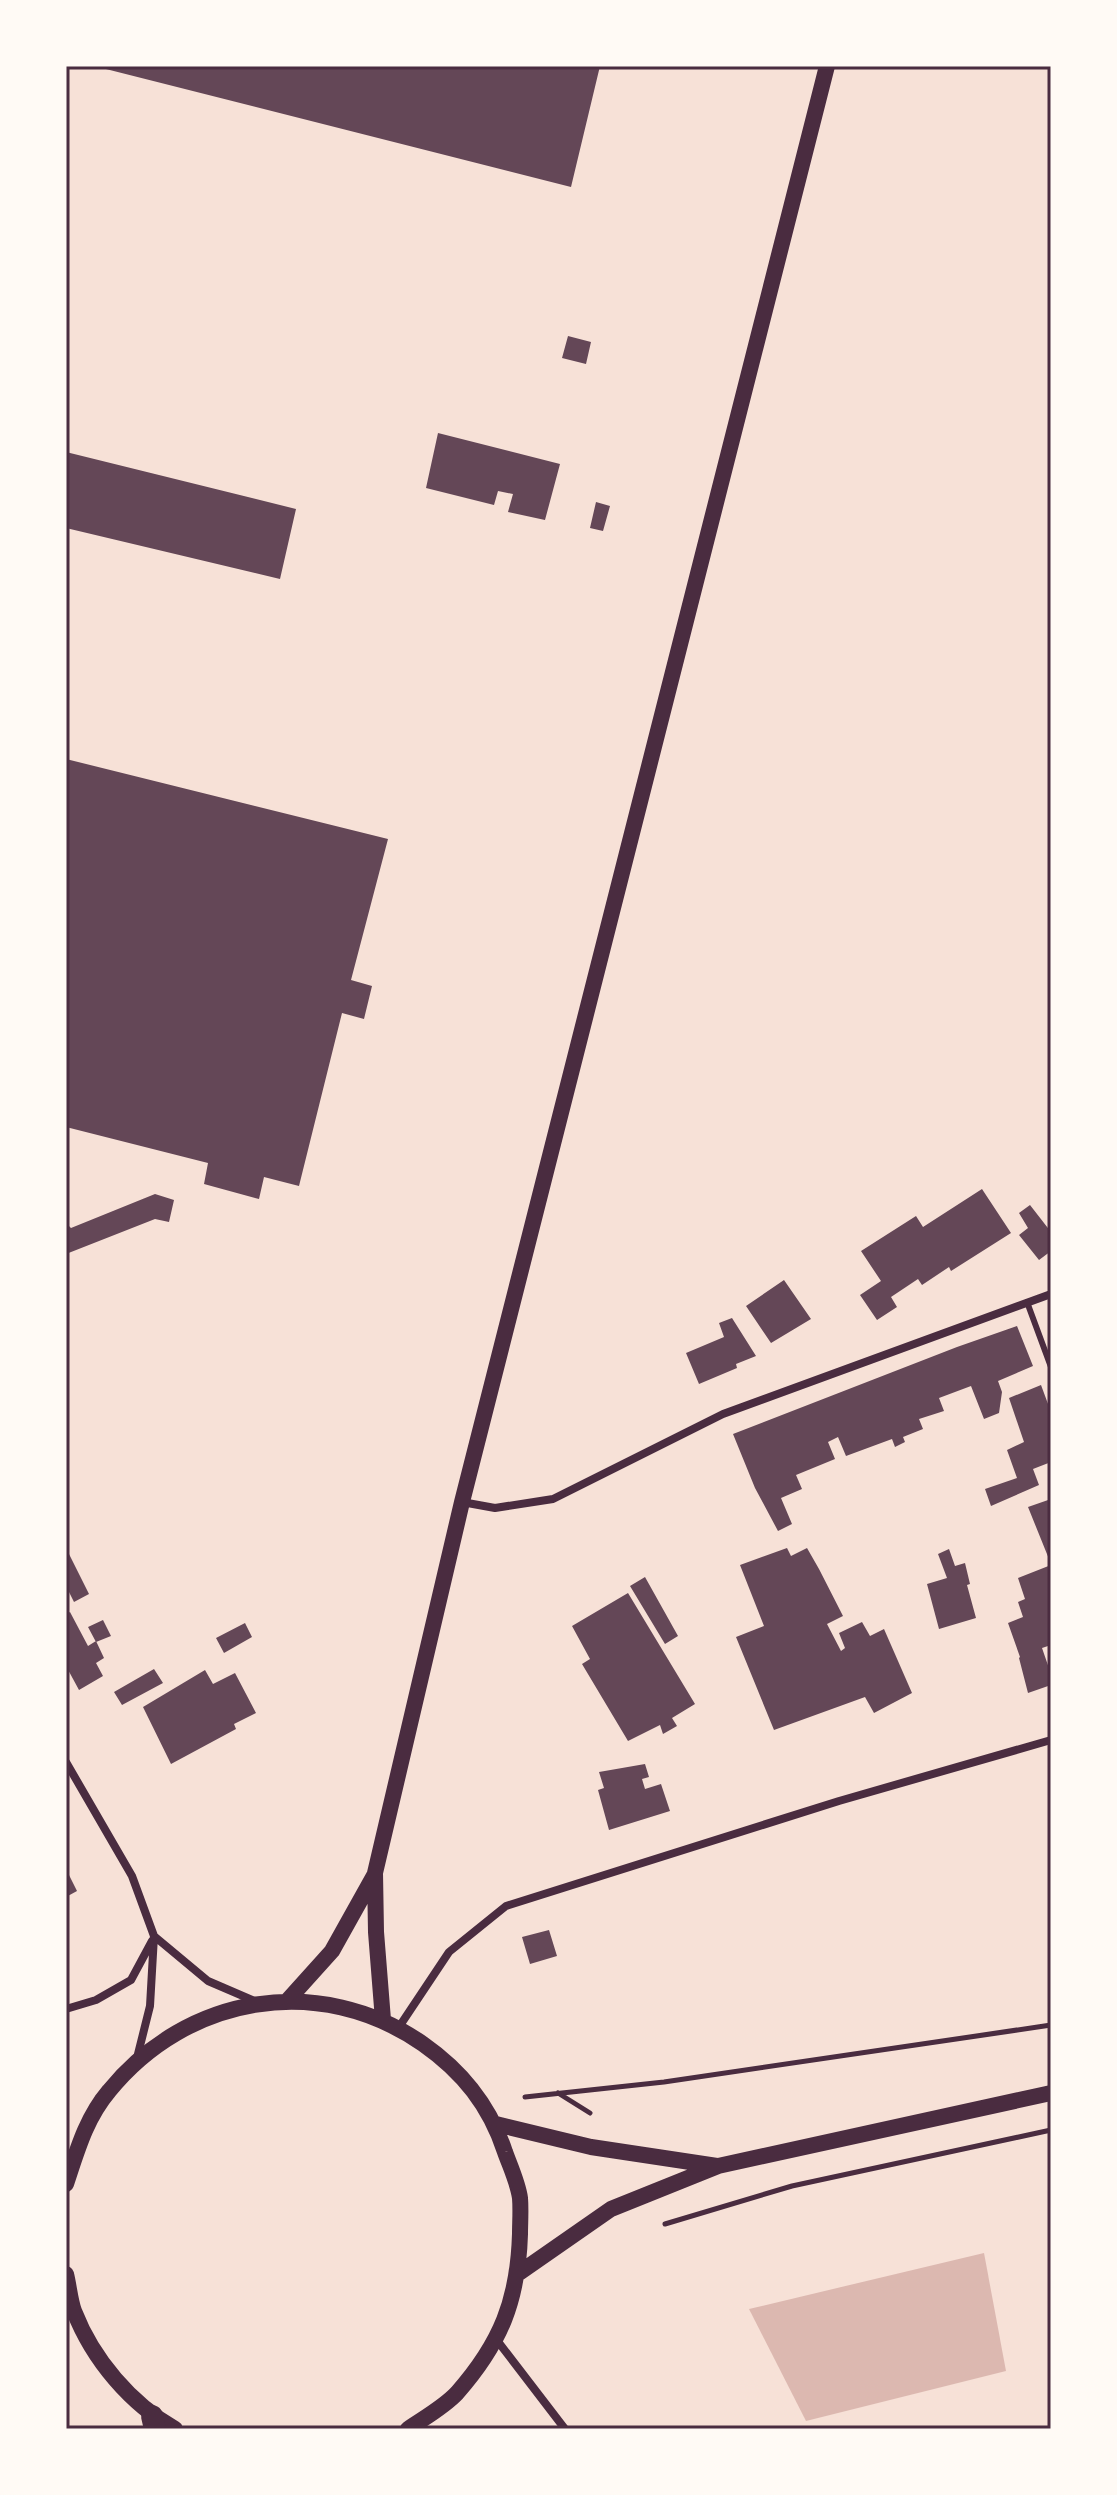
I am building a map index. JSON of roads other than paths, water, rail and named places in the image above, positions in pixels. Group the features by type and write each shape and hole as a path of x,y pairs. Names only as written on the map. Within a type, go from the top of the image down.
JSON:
{"main road":[{"path":"391,2024 376,1932 375,1873 462,1502 827,66"},
{"path":"287,2001 332,1951 375,1873"},
{"path":"66,2184 84,2130 107,2093 137,2060 174,2033 215,2014 287,2001 352,2009 391,2024 445,2060 483,2102 496,2124 520,2196 519,2273 510,2307 496,2339 455,2394 408,2429"},
{"path":"519,2273 611,2209 718,2166 1051,2093"},
{"path":"496,2124 591,2147 718,2166"},
{"path":"66,2147 84,2130"},
{"path":"66,2274 70,2307 106,2369 153,2422 175,2429"}],"street":[{"path":"462,1502 495,1508 553,1499 723,1414 1051,1294"},
{"path":"391,2024 449,1952 506,1906 839,1801 1051,1740"},
{"path":"66,1762 132,1876 154,1936 150,2006 137,2060"},
{"path":"154,1936 208,1981 261,2004"},
{"path":"66,2009 96,2000 131,1980 154,1936"},
{"path":"496,2339 565,2429"}],"lane":[{"path":"1027,1302 1051,1367"}]}
